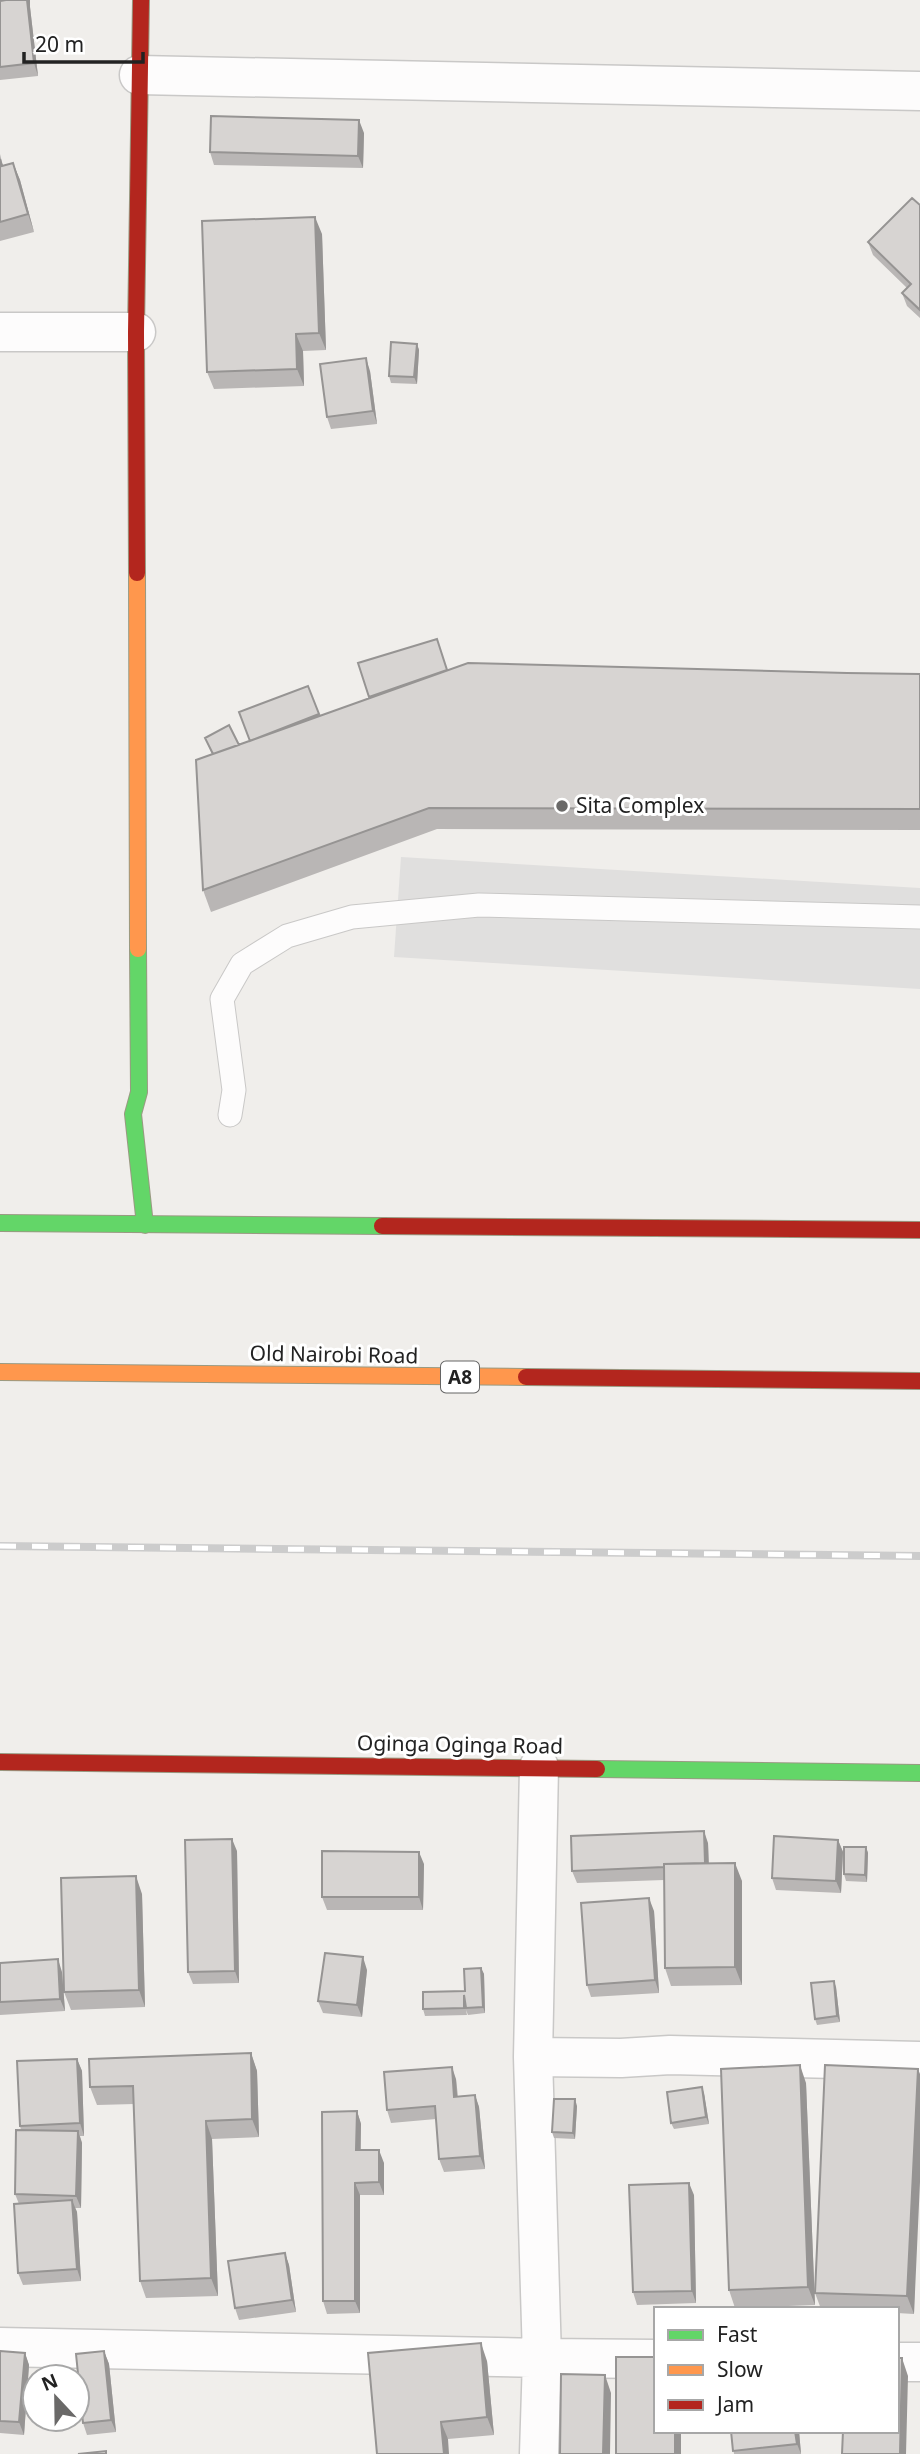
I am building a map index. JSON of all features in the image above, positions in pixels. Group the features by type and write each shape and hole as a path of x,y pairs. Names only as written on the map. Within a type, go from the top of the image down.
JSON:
{"main road":[{"path":"141,0 136,332 139,1092 133,1114 145,1225"},
{"path":"0,1223 920,1230"},
{"name":"Old Nairobi Road","path":"0,1372 920,1381"},
{"name":"Oginga Oginga Road","path":"0,1762 920,1773"}],"street":[{"path":"139,75 920,90"},
{"path":"0,332 136,332"},
{"path":"539,1767 533,2057 542,2358 539,2454"},
{"path":"533,2057 670,2055 920,2061"},
{"path":"0,2347 654,2359"},
{"path":"899,2362 920,2362"}],"lane":[{"path":"230,1115 234,1090 222,999 242,964 287,936 352,917 479,905 920,917"}],"shaded area":[{"path":"401,857 920,888 920,989 394,957"}],"building":[{"path":"27,0 34,63 0,67 0,1"},
{"path":"211,116 359,120 358,156 210,152"},
{"path":"0,159 2,166 13,163 28,214 0,222"},
{"path":"912,198 920,205 920,310 902,293 911,284 868,242"},
{"path":"315,217 319,333 296,334 297,369 207,372 202,221"},
{"path":"391,342 417,344 414,377 389,376"},
{"path":"366,358 373,411 327,417 320,364"},
{"path":"437,639 447,670 369,697 358,663"},
{"name":"Sita Complex","path":"468,663 920,674 920,809 429,808 203,890 196,760"},
{"path":"308,686 319,714 250,741 239,712"},
{"path":"229,725 239,745 213,754 205,738"},
{"path":"704,1831 705,1863 572,1871 571,1836"},
{"path":"774,1836 838,1840 836,1881 772,1878"},
{"path":"232,1839 235,1971 188,1972 185,1840"},
{"path":"844,1847 866,1847 865,1875 844,1874"},
{"path":"322,1851 419,1852 419,1897 322,1897"},
{"path":"735,1863 735,1967 665,1968 664,1864"},
{"path":"136,1876 139,1990 64,1992 61,1878"},
{"path":"649,1898 655,1980 587,1985 581,1903"},
{"path":"325,1953 363,1957 357,2005 318,2001"},
{"path":"58,1959 60,1999 0,2002 0,1963"},
{"path":"481,1968 483,2007 466,2008 464,1995 464,2008 423,2009 423,1992 465,1991 464,1969"},
{"path":"834,1981 837,2016 815,2019 811,1983"},
{"path":"251,2053 252,2119 206,2121 211,2278 140,2281 133,2086 90,2087 89,2059"},
{"path":"77,2059 80,2123 20,2126 17,2061"},
{"path":"800,2065 808,2287 729,2290 721,2069"},
{"path":"825,2065 918,2069 907,2296 815,2293"},
{"path":"452,2067 454,2097 475,2095 480,2156 439,2159 435,2106 387,2110 384,2072"},
{"path":"702,2087 706,2117 671,2123 667,2092"},
{"path":"554,2099 575,2099 573,2133 552,2132"},
{"path":"357,2111 356,2150 379,2150 379,2182 355,2183 355,2301 323,2301 322,2112"},
{"path":"16,2130 78,2131 76,2196 15,2194"},
{"path":"689,2183 692,2291 633,2292 629,2185"},
{"path":"72,2200 77,2269 18,2273 14,2204"},
{"path":"285,2253 292,2300 235,2308 228,2261"},
{"path":"481,2343 487,2417 441,2422 444,2454 377,2454 368,2353"},
{"path":"0,2351 25,2353 24,2363 21,2363 19,2422 0,2421"},
{"path":"104,2351 111,2420 91,2422 91,2363 77,2363 76,2354"},
{"path":"616,2357 654,2357 654,2433 675,2433 675,2454 616,2454"},
{"path":"899,2358 902,2358 900,2454 842,2454 843,2433 899,2433"},
{"path":"561,2374 605,2375 603,2454 560,2454"},
{"path":"731,2433 795,2433 797,2444 733,2451"},
{"path":"106,2451 106,2454 78,2454"}],"railway":[{"path":"0,1546 920,1556"}],"traffic: fast":[{"path":"138,949 139,1092 133,1114 145,1225"},
{"path":"0,1223 382,1226"},
{"path":"597,1769 920,1773"}],"traffic: slow":[{"path":"137,573 138,949"},
{"path":"0,1372 526,1377"}],"traffic: jam":[{"path":"137,573 136,332 141,0"},
{"path":"382,1226 920,1230"},
{"path":"526,1377 920,1381"},
{"path":"0,1762 597,1769"}],"place":[{"name":"Sita Complex","path":"562,806"}]}
